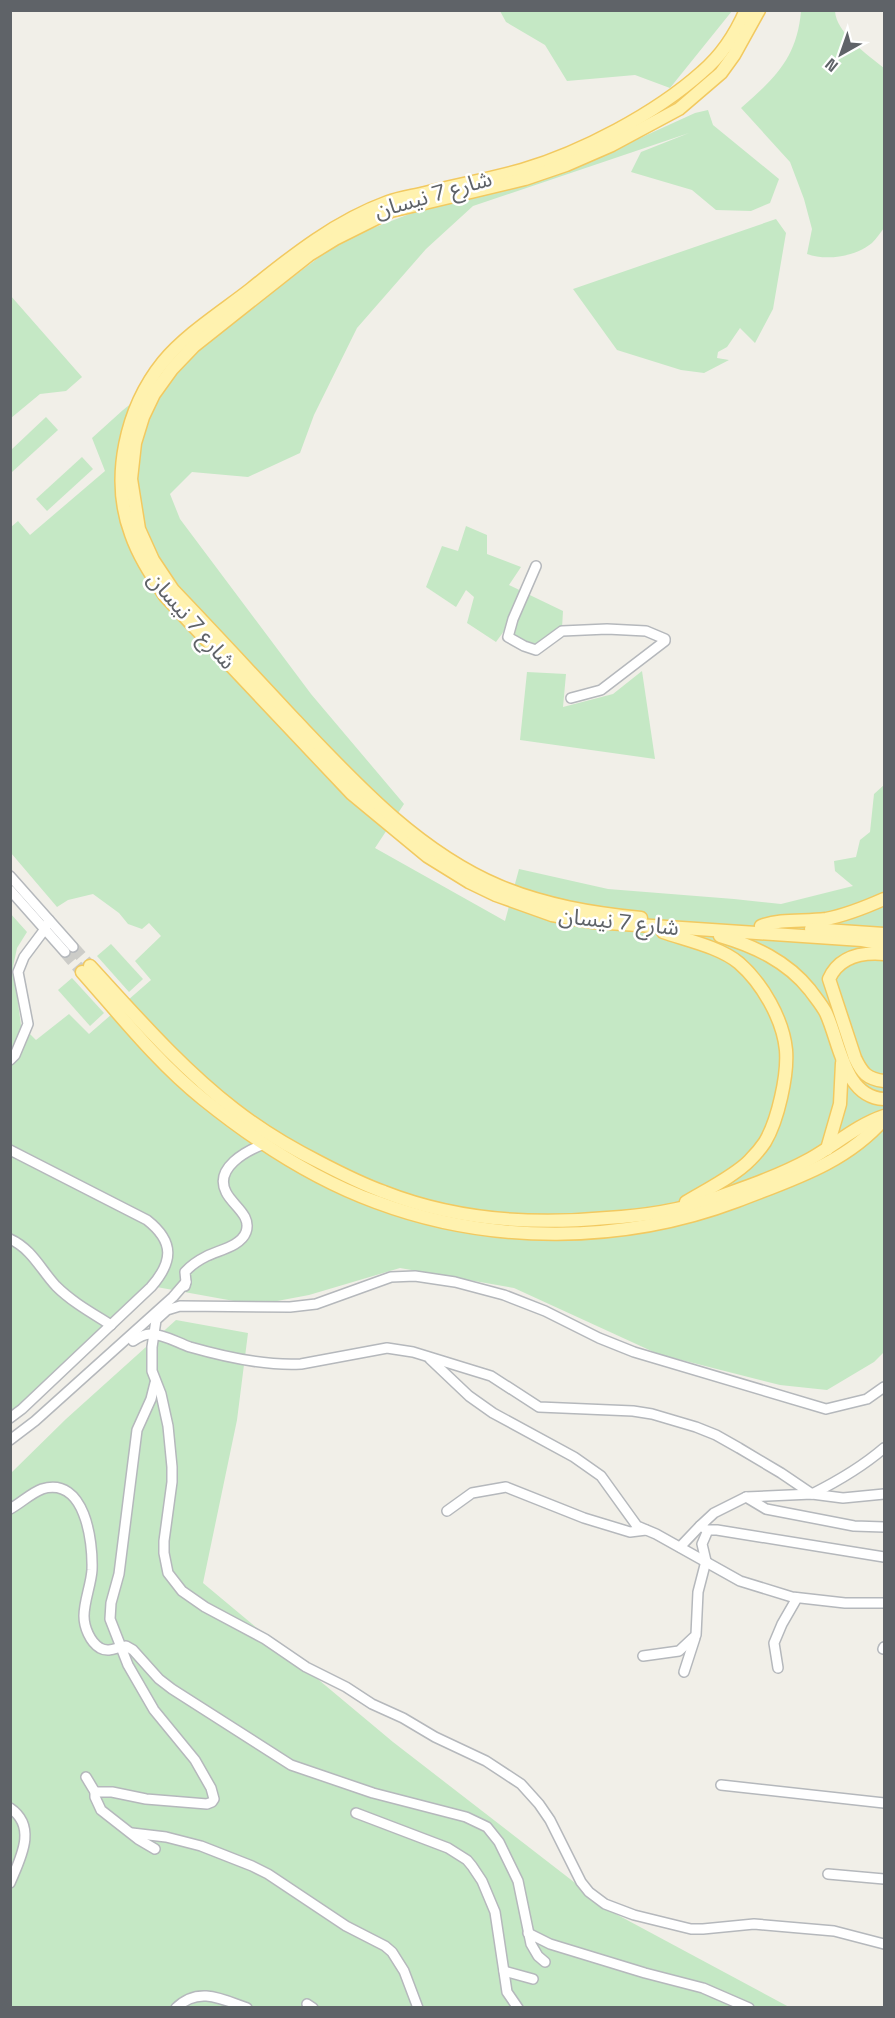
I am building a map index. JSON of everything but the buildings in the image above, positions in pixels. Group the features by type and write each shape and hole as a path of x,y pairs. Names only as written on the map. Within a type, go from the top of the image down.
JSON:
{"main road":[{"name":"شارع 7 نيسان","path":"746,10 724,48 703,72 664,102 608,134 563,156 522,170 388,202 330,230 303,247 188,339 163,362 134,413 124,450 122,478 124,507 130,532 144,565 165,596 352,794 427,856 469,882 495,895 552,915 593,922 862,940 885,944"},
{"name":"شارع 7 نيسان","path":"759,10 734,56 721,73 679,109 649,126 566,165 525,179 391,211 334,239 309,255 194,346 172,369 154,394 143,417 135,443 131,478 139,529 153,560 173,590 358,787 432,848 473,874 499,886 554,904 592,913 885,934"},
{"path":"761,926 775,921 826,919 848,914 885,899"},
{"path":"648,926 723,952 739,963 757,983 771,1005 786,1048 786,1070 782,1090 776,1115 765,1142 749,1162 676,1209"},
{"path":"699,930 748,945 774,958 792,973 808,989 825,1012 847,1070 862,1092 873,1099 885,1100"},
{"path":"885,954 854,956 843,961 834,969 829,979 861,1071 873,1079 885,1081"},
{"path":"86,969 179,1062 234,1110 291,1148 343,1175 386,1193 448,1211 520,1221 598,1219 676,1209 777,1176 827,1149 862,1126 885,1118 856,1146 816,1171 690,1216 661,1223 585,1234 551,1234 451,1224 375,1202 336,1185 264,1144 201,1098 179,1077 86,969"},
{"path":"827,1149 840,1104 842,1056"}],"street":[{"path":"536,566 513,619 508,637 536,650 562,631 596,629 646,631 665,640 601,690 571,698"},
{"path":"10,876 69,950"},
{"path":"10,890 47,924"},
{"path":"10,1060 15,1055 28,1024 18,972 24,957 47,924"},
{"path":"10,968 24,957"},
{"path":"180,1306 179,1298 186,1282 185,1272 190,1266 206,1256 231,1246 246,1232 246,1221 225,1192 224,1179 227,1171 240,1156 264,1144"},
{"path":"10,1150 147,1220 162,1235 168,1250 164,1271 151,1287 10,1418"},
{"path":"10,1239 24,1247 66,1295 111,1325"},
{"path":"885,1387 867,1399 826,1409 634,1352 599,1338 545,1311 504,1295 455,1282 415,1276 391,1277 328,1300 303,1306 180,1306 167,1310 156,1320 152,1371 161,1394 168,1426 172,1467 172,1488 164,1541 165,1559 168,1573 174,1583 187,1595 265,1639 306,1667 346,1687 366,1701 486,1761 521,1784 539,1804 550,1821 581,1882 589,1892 605,1904 634,1915 691,1929 754,1924 834,1931 885,1944"},
{"path":"10,1440 35,1421 173,1297 186,1282"},
{"path":"133,1341 140,1336 154,1334 203,1350 274,1364 301,1364 387,1348 413,1352 491,1376 540,1407 633,1411 696,1427 739,1448 812,1494"},
{"path":"429,1358 469,1396 493,1413 580,1461 601,1476 637,1526 740,1581 797,1598 845,1603 885,1603"},
{"path":"95,1792 105,1791 146,1799 207,1804 214,1800 211,1788 186,1746 154,1710 119,1646 110,1612 119,1574 137,1430 151,1399 155,1383"},
{"path":"812,1494 841,1480 885,1448"},
{"path":"447,1511 472,1493 506,1487 594,1521 630,1532 646,1530"},
{"path":"10,1509 46,1488 67,1492 78,1502 86,1518 91,1550 91,1581 84,1614 87,1632 98,1647 111,1650 119,1646 126,1646 133,1650 172,1689 291,1765 380,1795 466,1817 487,1827 499,1842 518,1881 528,1933 534,1950 545,1962"},
{"path":"680,1547 704,1528 714,1513 746,1497 812,1494 843,1498 885,1494"},
{"path":"746,1497 766,1509 854,1526 885,1527"},
{"path":"704,1528 885,1557"},
{"path":"684,1672 696,1635 698,1592 706,1561 702,1544 704,1528"},
{"path":"778,1668 774,1643 797,1598"},
{"path":"643,1656 679,1651 696,1635"},
{"path":"86,1777 95,1792 101,1810 138,1839 155,1849"},
{"path":"721,1785 885,1803"},
{"path":"10,1808 20,1818 26,1837 24,1850 10,1883"},
{"path":"356,1813 448,1848 467,1860 482,1881 495,1912 507,1992 518,2007"},
{"path":"132,1833 166,1837 201,1846 268,1874 346,1926 392,1952 404,1971 418,2007"},
{"path":"828,1874 885,1879"},
{"path":"528,1933 550,1944 703,1988 749,2007"},
{"path":"504,1971 533,1979"},
{"path":"176,2007 184,2000 196,1996 220,1998 242,2007"}],"green space":[{"path":"500,11 732,11 670,88 635,75 567,81 545,45 506,22"},
{"path":"801,11 835,11 847,35 884,68 884,228 865,248 840,256 823,257 807,254 812,229 790,162 741,108 774,77 782,66 795,42"},
{"path":"708,110 713,125 779,179 770,203 751,211 716,210 692,190 631,172 641,152 689,133 473,206 426,249 357,328 314,415 300,453 248,477 192,472 170,494 180,519 311,694 404,804 375,848 505,921 519,869 608,889 781,904 853,886 835,871 834,861 856,857 860,840 870,832 874,794 884,785 884,1352 874,1362 827,1390 780,1385 658,1354 514,1288 400,1268 309,1295 256,1305 151,1286 11,1417 10,913 27,932 17,948 13,967 21,1025 36,1040 69,1014 89,1034 151,980 135,961 161,936 149,923 142,929 128,924 119,913 93,894 68,900 57,907 11,853 11,527 18,521 30,535 105,471 92,438 123,410 249,310 342,240 456,196 546,172 640,138 695,113"},
{"path":"776,219 786,233 773,309 755,343 740,328 727,347 718,352 717,358 729,360 704,373 681,370 617,350 573,289"},
{"path":"10,295 82,377 66,391 40,394 11,418"},
{"path":"46,417 58,430 12,472 11,450"},
{"path":"82,457 93,469 47,511 36,499"},
{"path":"466,526 487,535 487,554 521,567 509,585 563,611 562,628 533,646 504,631 496,642 467,623 474,597 466,590 456,607 426,587 442,546 458,551"},
{"path":"642,671 655,759 520,740 527,672 566,674 563,707 613,694"},
{"path":"111,944 143,979 129,992 97,956"},
{"path":"72,978 104,1013 90,1026 58,990"},
{"path":"176,1320 248,1333 237,1420 203,1583 393,1742 614,1913 789,2007 11,2008 11,1473 66,1419"}],"tunnel":[{"path":"73,947 90,966"},
{"path":"65,952 82,972"}]}
